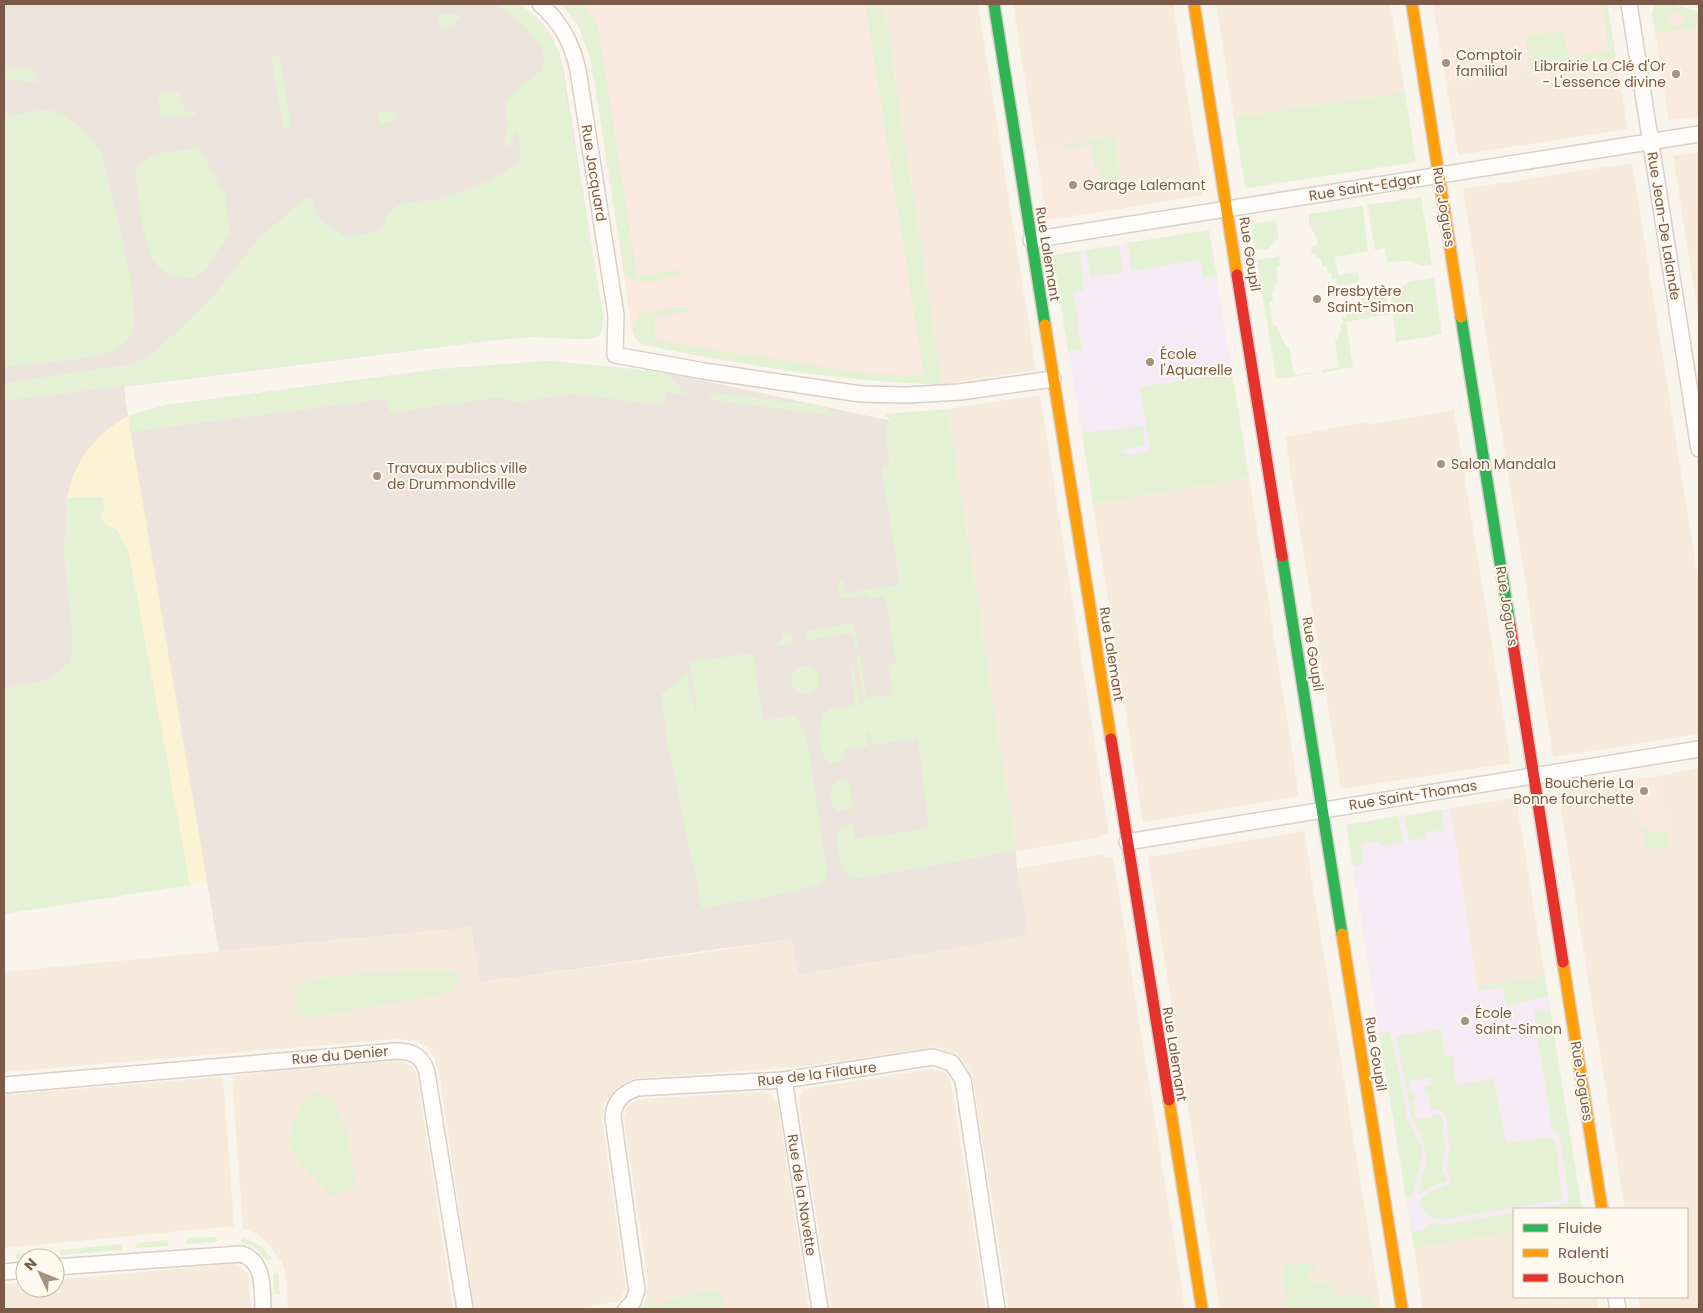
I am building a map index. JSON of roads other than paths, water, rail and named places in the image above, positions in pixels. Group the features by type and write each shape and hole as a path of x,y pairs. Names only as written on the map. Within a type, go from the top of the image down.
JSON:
{"street":[{"name":"Rue Jacquard","path":"540,4 557,20 567,36 578,70 616,315 616,355 704,371 861,394 907,395 960,392 1053,379"},
{"name":"Rue Lalemant","path":"994,4 1202,1309"},
{"name":"Rue Goupil","path":"1194,4 1402,1309"},
{"name":"Rue Jogues","path":"1412,4 1602,1208"},
{"name":"Rue Jean-De Lalande","path":"1630,4 1699,449"},
{"name":"Rue Saint-Edgar","path":"1031,240 1699,134"},
{"name":"Rue Saint-Thomas","path":"1127,842 1699,749"},
{"name":"Rue du Denier","path":"4,1085 397,1051 414,1053 425,1064 427,1073 465,1309"},
{"name":"Rue de la Filature","path":"626,1309 636,1298 637,1283 613,1117 615,1104 619,1098 637,1088 784,1080 933,1057 952,1063 962,1080 997,1309"},
{"name":"Rue de la Navette","path":"784,1080 820,1309"},
{"path":"65,1266 241,1254 253,1260 260,1271 263,1309"}],"place":[{"name":"Comptoir familial","path":"1446,63"},
{"name":"Librairie La Clé d'Or - L'essence divine","path":"1676,74"},
{"name":"Garage Lalemant","path":"1073,185"},
{"name":"Presbytère Saint-Simon","path":"1317,299"},
{"name":"École l'Aquarelle","path":"1150,362"},
{"name":"Salon Mandala","path":"1441,464"},
{"name":"Travaux publics ville de Drummondville","path":"377,476"},
{"name":"Boucherie La Bonne fourchette","path":"1644,791"},
{"name":"École Saint-Simon","path":"1465,1021"}]}
